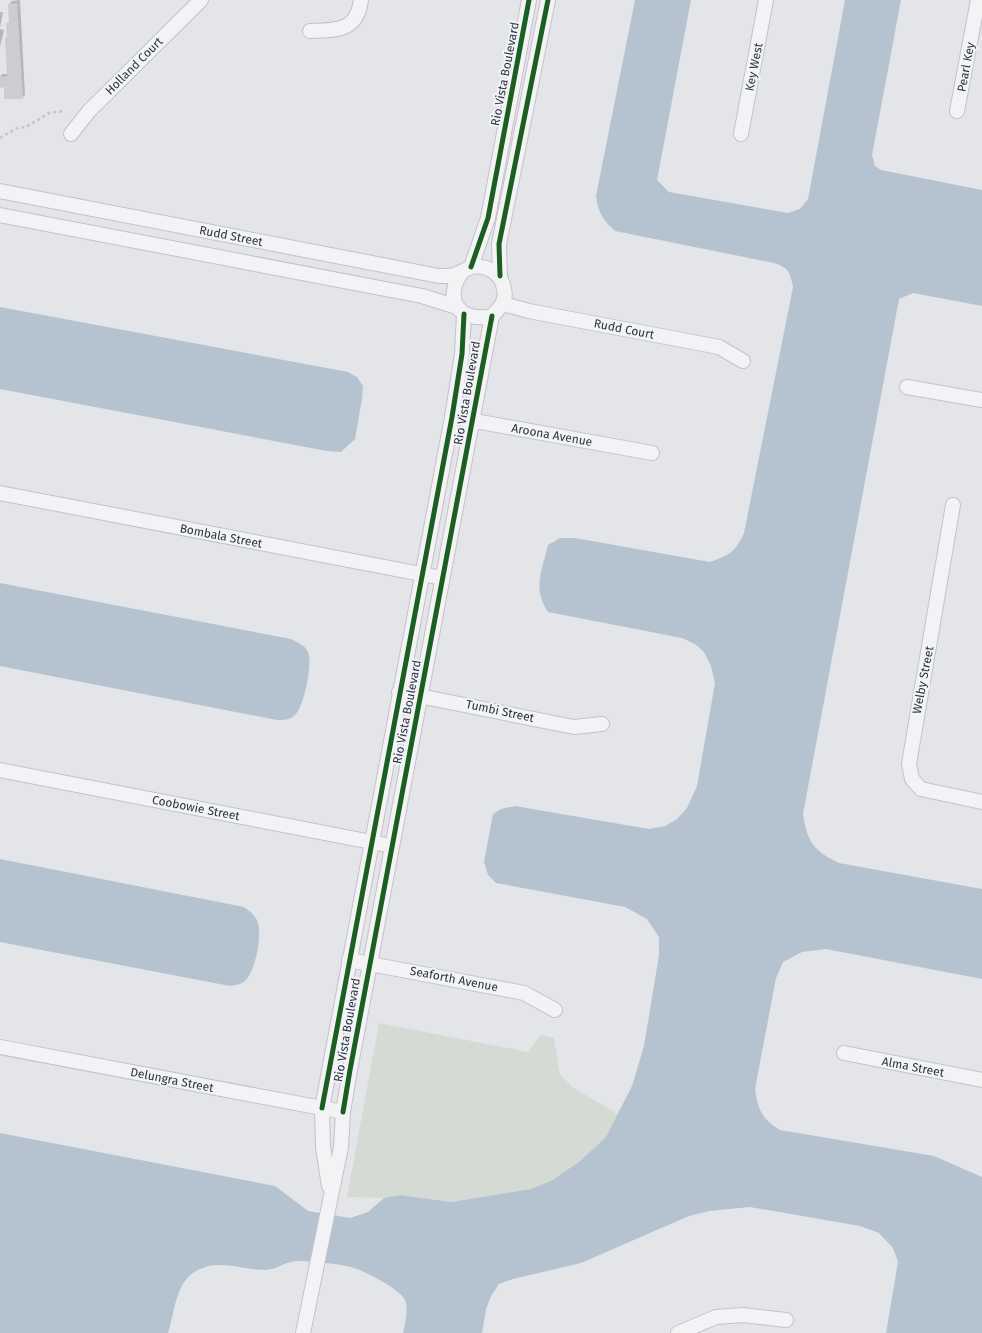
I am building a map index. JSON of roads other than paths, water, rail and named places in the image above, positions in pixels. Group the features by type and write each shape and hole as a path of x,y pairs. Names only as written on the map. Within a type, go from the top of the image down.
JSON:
{"street":[{"name":"Holland Court","path":"71,134 89,111 201,0"},
{"path":"310,31 337,30 352,24 357,17 361,0"},
{"name":"Rio Vista Boulevard","path":"466,270 488,218 529,0"},
{"path":"500,276 492,270 482,267 466,270 456,280 454,289 454,298 461,311 472,317 492,316 503,304 505,296 504,287 500,276 499,244 548,0"},
{"name":"Key West","path":"741,134 766,0"},
{"name":"Pearl Key","path":"957,111 978,0"},
{"name":"Rudd Street","path":"0,190 427,274 452,276 466,270"},
{"path":"36,222 41,199"},
{"name":"Rudd Street","path":"0,215 422,296 461,311"},
{"path":"185,250 189,228"},
{"name":"Rudd Court","path":"503,304 529,311 719,347 743,361"},
{"name":"Rio Vista Boulevard","path":"330,1193 323,1147 322,1108 421,575 452,417 462,354 461,311"},
{"name":"Rio Vista Boulevard","path":"303,1333 330,1193 341,1147 343,1112 492,316"},
{"path":"907,387 982,400"},
{"name":"Aroona Avenue","path":"452,417 652,453"},
{"name":"Bombala Street","path":"0,493 442,578"},
{"name":"Welby Street","path":"953,505 909,764 912,779 921,789 982,802"},
{"name":"Tumbi Street","path":"399,692 574,727 602,724"},
{"name":"Coobowie Street","path":"0,770 392,846"},
{"name":"Seaforth Avenue","path":"349,960 524,993 555,1010"},
{"name":"Delungra Street","path":"0,1047 343,1112"},
{"name":"Alma Street","path":"844,1053 982,1080"},
{"path":"680,1333 716,1317 743,1315 786,1320"}],"water":[{"path":"635,0 691,0 657,180 669,192 788,213 800,209 808,199 845,0 901,0 872,155 875,166 881,170 982,190 982,306 913,293 899,299 803,814 807,832 813,844 823,854 839,863 982,889 982,979 826,949 802,952 783,962 776,978 755,1089 759,1108 765,1118 780,1130 934,1156 982,1177 982,1333 886,1333 898,1262 893,1248 879,1233 860,1226 750,1207 709,1211 689,1216 581,1263 513,1279 499,1284 491,1296 486,1309 482,1333 403,1333 407,1308 405,1300 390,1286 366,1273 349,1267 326,1263 293,1261 269,1270 213,1265 196,1271 189,1276 180,1290 168,1333 0,1333 0,1133 275,1186 308,1211 350,1218 368,1212 384,1198 400,1195 451,1202 531,1189 551,1181 580,1161 606,1137 632,1086 644,1046 659,955 659,937 647,919 625,907 496,883 488,875 484,862 493,814 501,809 515,806 649,829 665,826 677,819 687,808 697,786 715,683 711,666 704,652 695,644 682,638 548,612 540,595 539,587 541,571 548,545 560,538 575,538 710,562 727,555 735,549 744,533 793,287 788,271 774,263 615,231 607,224 602,216 598,207 596,196"},
{"path":"0,307 348,372 357,377 363,386 355,439 341,452 327,451 0,389"},
{"path":"0,583 291,639 301,644 305,648 309,657 307,685 302,704 293,717 277,720 0,666"},
{"path":"0,859 244,907 256,918 259,929 258,946 251,973 242,983 230,986 0,942"}]}
